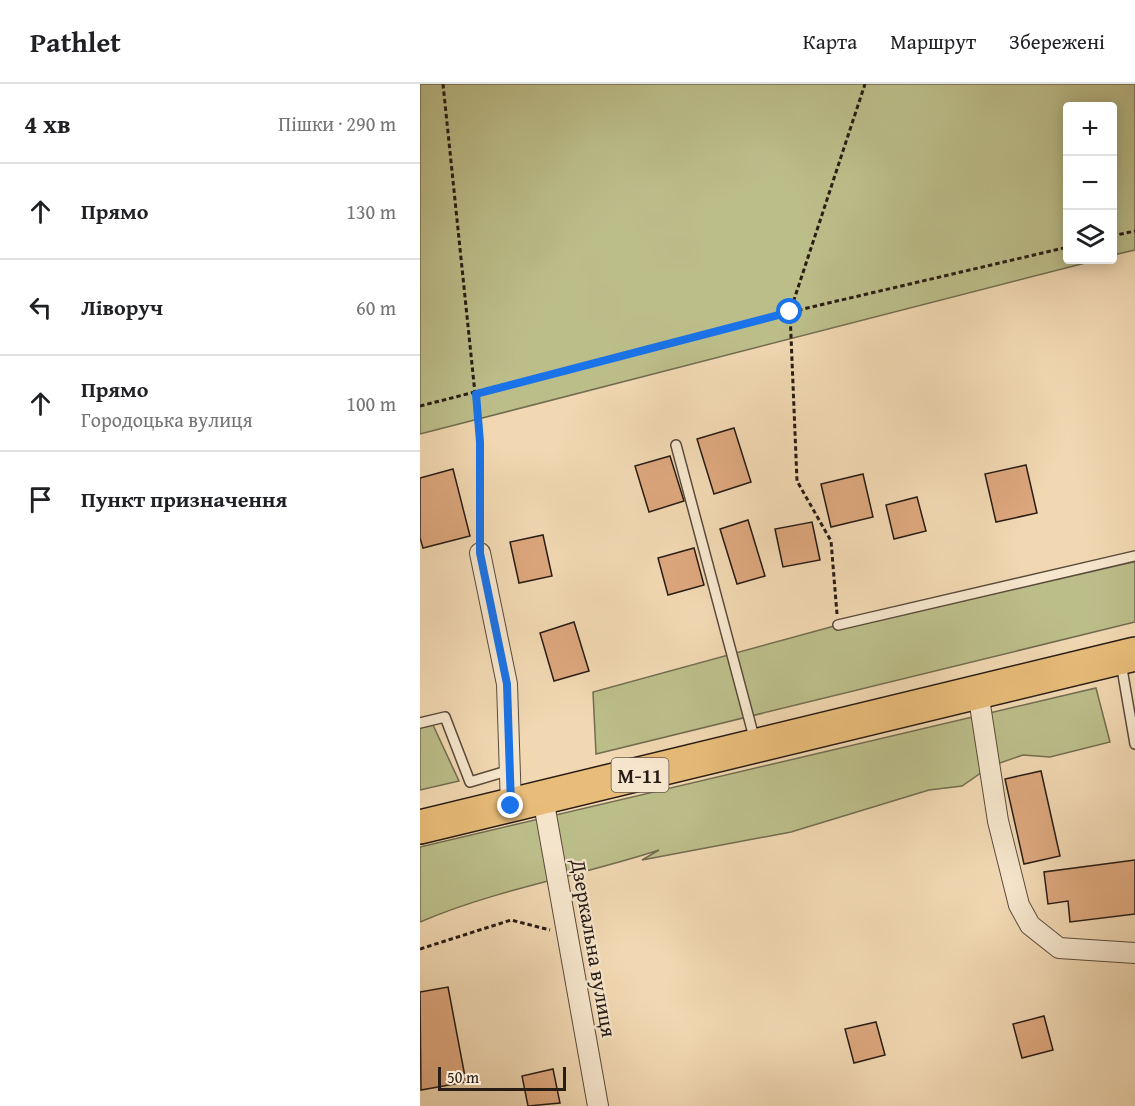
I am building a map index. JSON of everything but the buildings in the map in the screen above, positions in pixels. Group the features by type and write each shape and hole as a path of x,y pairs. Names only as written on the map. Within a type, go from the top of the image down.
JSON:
{"highway":[{"name":"М-11","path":"420,827 1127,656"}],"street":[{"path":"480,553 507,684 511,806"},
{"path":"978,692 998,821 1019,905 1030,925 1059,948 1135,953"},
{"name":"Дзеркальна вулиця","path":"543,798 598,1106"}],"lane":[{"path":"676,444 756,746"},
{"path":"838,625 1135,556"},
{"path":"1127,656 1135,744"},
{"path":"420,723 445,717 470,782 510,770"}],"path":[{"path":"443,84 480,442 480,553"},
{"path":"838,625 831,541 797,481 790,312 865,84"},
{"path":"1117,235 1135,231"},
{"path":"420,406 476,394 790,312 1063,248"},
{"path":"420,949 511,920 569,935"}],"green space":[{"path":"420,84 1135,84 1135,250 1117,254 1117,102 1063,102 1063,264 1081,264 420,434"},
{"path":"1135,556 1135,622 596,754 593,692 838,625"},
{"path":"1096,688 1110,742 1050,757 1023,755 991,766 962,786 929,790 791,832 642,860 659,850 479,900 420,922 420,847"},
{"path":"433,725 459,781 420,790 420,728"}],"route":[{"path":"511,806 507,684 480,553 480,442 476,394 790,312"}]}
